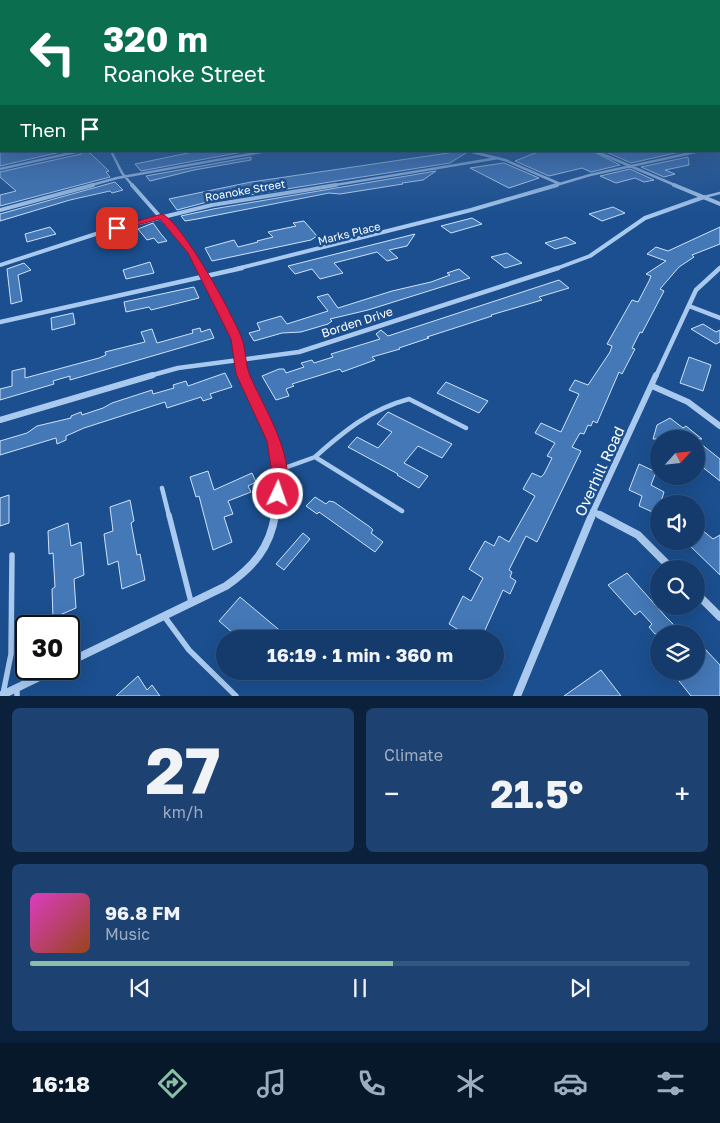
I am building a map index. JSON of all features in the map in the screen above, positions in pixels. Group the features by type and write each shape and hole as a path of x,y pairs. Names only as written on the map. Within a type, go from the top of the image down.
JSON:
{"street":[{"path":"0,169 69,153"},
{"path":"80,657 226,586 245,572 258,558 272,533 279,470 274,441 242,374 236,339 192,253 126,176 112,153"},
{"path":"0,210 126,176 253,153"},
{"path":"479,153 498,158 560,184"},
{"path":"601,153 720,204"},
{"name":"Marks Place","path":"0,322 373,236 560,184 629,166 688,153"},
{"name":"Roanoke Street","path":"0,265 94,234 162,216 251,197 498,158"},
{"name":"Borden Drive","path":"0,420 178,368 239,360 272,358 299,352 582,260 596,254 636,223 704,197"},
{"name":"Overhill Road","path":"517,696 593,511 696,290 720,268"},
{"path":"689,306 720,318"},
{"path":"652,386 688,402 720,426"},
{"path":"593,511 638,535 663,560"},
{"path":"705,602 720,617"},
{"path":"2,695 17,692 37,680"}],"lane":[{"path":"704,197 720,193"},
{"path":"279,470 314,457 352,423 367,414 408,399 466,428"},
{"path":"314,457 402,511"},
{"path":"162,488 191,602"},
{"path":"2,695 11,654 12,555"},
{"path":"164,616 189,650 236,696"}],"building":[{"path":"0,153 54,153 0,166"},
{"path":"91,153 109,171 106,172 110,177 0,206 0,195 16,191 0,177 0,172"},
{"path":"186,153 235,153 141,171 135,164"},
{"path":"445,153 465,153 450,163 211,201 177,210 169,199 251,182"},
{"path":"534,153 597,153 620,165 591,172 582,168 549,176 515,161"},
{"path":"610,153 673,153 631,163"},
{"path":"251,157 251,160 194,170 150,181 146,176"},
{"path":"688,157 689,165 665,170 675,174 664,177 641,167"},
{"path":"504,163 539,178 509,188 470,168"},
{"path":"630,169 654,180 644,182 635,178 616,183 600,176"},
{"path":"436,171 423,180 403,184 340,194 329,193 185,221 181,216 213,209"},
{"path":"115,182 123,190 70,200 0,221 0,214"},
{"path":"613,207 625,213 602,221 589,214"},
{"path":"472,218 482,224 451,233 441,226"},
{"path":"304,221 317,236 311,240 212,261 205,248 234,240 238,247 258,242 273,237 268,232 296,226 293,223"},
{"path":"153,223 167,241 158,243 154,238 147,240 138,229"},
{"path":"50,227 56,234 27,242 25,234"},
{"path":"720,227 720,244 692,255 694,257 679,267 660,289 664,291 642,333 640,332 632,348 635,349 622,374 619,372 597,423 593,421 591,426 588,425 584,434 580,433 572,447 581,451 537,542 526,536 509,570 512,572 510,577 516,581 510,594 503,590 485,630 459,630 449,624 463,596 471,601 483,578 469,569 485,541 494,546 499,536 509,542 535,496 523,489 532,473 541,477 544,474 552,458 547,456 555,443 535,433 541,423 561,432 579,394 569,390 575,380 588,385 610,352 612,346 607,344 632,300 638,302 649,281 651,276 646,274 666,261 647,254 656,247 668,251"},
{"path":"415,234 407,246 389,250 398,258 387,261 377,252 334,263 343,273 320,279 312,269 295,274 288,266"},
{"path":"566,237 576,243 555,249 545,243"},
{"path":"507,253 522,263 505,268 491,257"},
{"path":"150,262 154,273 126,279 123,270"},
{"path":"24,263 31,270 18,275 22,301 11,304 7,269"},
{"path":"459,269 470,278 368,310 330,319 332,321 328,324 301,332 282,333 254,341 249,333 260,330 257,323 281,316 287,324 328,311 317,297 328,294 338,308 392,291 431,282 450,275 447,273"},
{"path":"559,280 569,288 539,297 542,300 491,315 427,337 429,338 400,349 372,357 375,360 342,372 340,369 292,384 294,386 286,389 289,396 276,400 262,376 279,369 284,369 286,373 304,367 301,363 312,360 314,363 333,357 331,354 380,339 376,334 381,330 388,336"},
{"path":"194,287 199,298 151,310 149,307 126,312 124,302"},
{"path":"73,313 75,324 52,330 51,318"},
{"path":"703,324 716,332 720,330 720,342 716,344 691,329"},
{"path":"200,328 201,332 210,329 214,338 70,380 70,376 53,381 54,384 0,400 0,389 12,386 12,371 25,368 25,378 99,358 106,355 105,352 145,342 141,332 152,329 157,343 193,333 192,330"},
{"path":"689,357 711,365 703,391 680,383"},
{"path":"225,373 232,387 210,394 212,398 203,401 201,397 167,408 165,402 84,428 66,436 66,440 57,444 56,438 0,455 0,441 27,433 37,426 71,418 71,416 81,412 82,415 152,390 153,394 174,388 173,385 186,381 188,386"},
{"path":"446,382 488,401 479,413 437,393"},
{"path":"388,412 452,444 442,458 418,446 404,463 428,476 419,488 398,474 348,447 357,437 378,448 392,432 377,424"},
{"path":"670,418 683,428 686,426 691,430 656,430 657,425"},
{"path":"705,447 720,459 720,481 705,469"},
{"path":"639,464 650,469 650,485 664,492 663,495 650,495 650,511 639,506 642,496 629,490"},
{"path":"208,471 214,490 252,473 256,482 248,486 251,492 228,501 233,514 224,517 232,542 213,550 199,496 196,497 190,477"},
{"path":"9,495 9,523 0,526 0,498"},
{"path":"315,497 326,504 329,501 334,502 370,527 373,530 371,533 383,542 375,552 319,512 317,514 306,506"},
{"path":"130,500 134,521 131,523 137,555 140,554 145,580 122,589 118,561 108,565 104,534 113,531 110,507"},
{"path":"68,523 71,546 81,542 84,575 74,579 76,608 60,615 53,615 52,589 55,587 53,553 49,554 48,531"},
{"path":"705,532 713,539 720,535 720,575 694,550 705,550"},
{"path":"303,533 310,539 284,570 276,564"},
{"path":"627,573 650,599 650,615 664,615 674,625 651,625 640,611 635,615 608,585"},
{"path":"240,597 279,630 230,630 219,621"},
{"path":"705,649 720,665 720,696 691,696 678,680 705,680"},
{"path":"601,670 621,696 564,696"},
{"path":"138,676 147,690 152,685 160,696 116,696"}],"route":[{"path":"117,228 162,216 192,253 236,339 242,374 274,441 280,474 278,494"}]}
